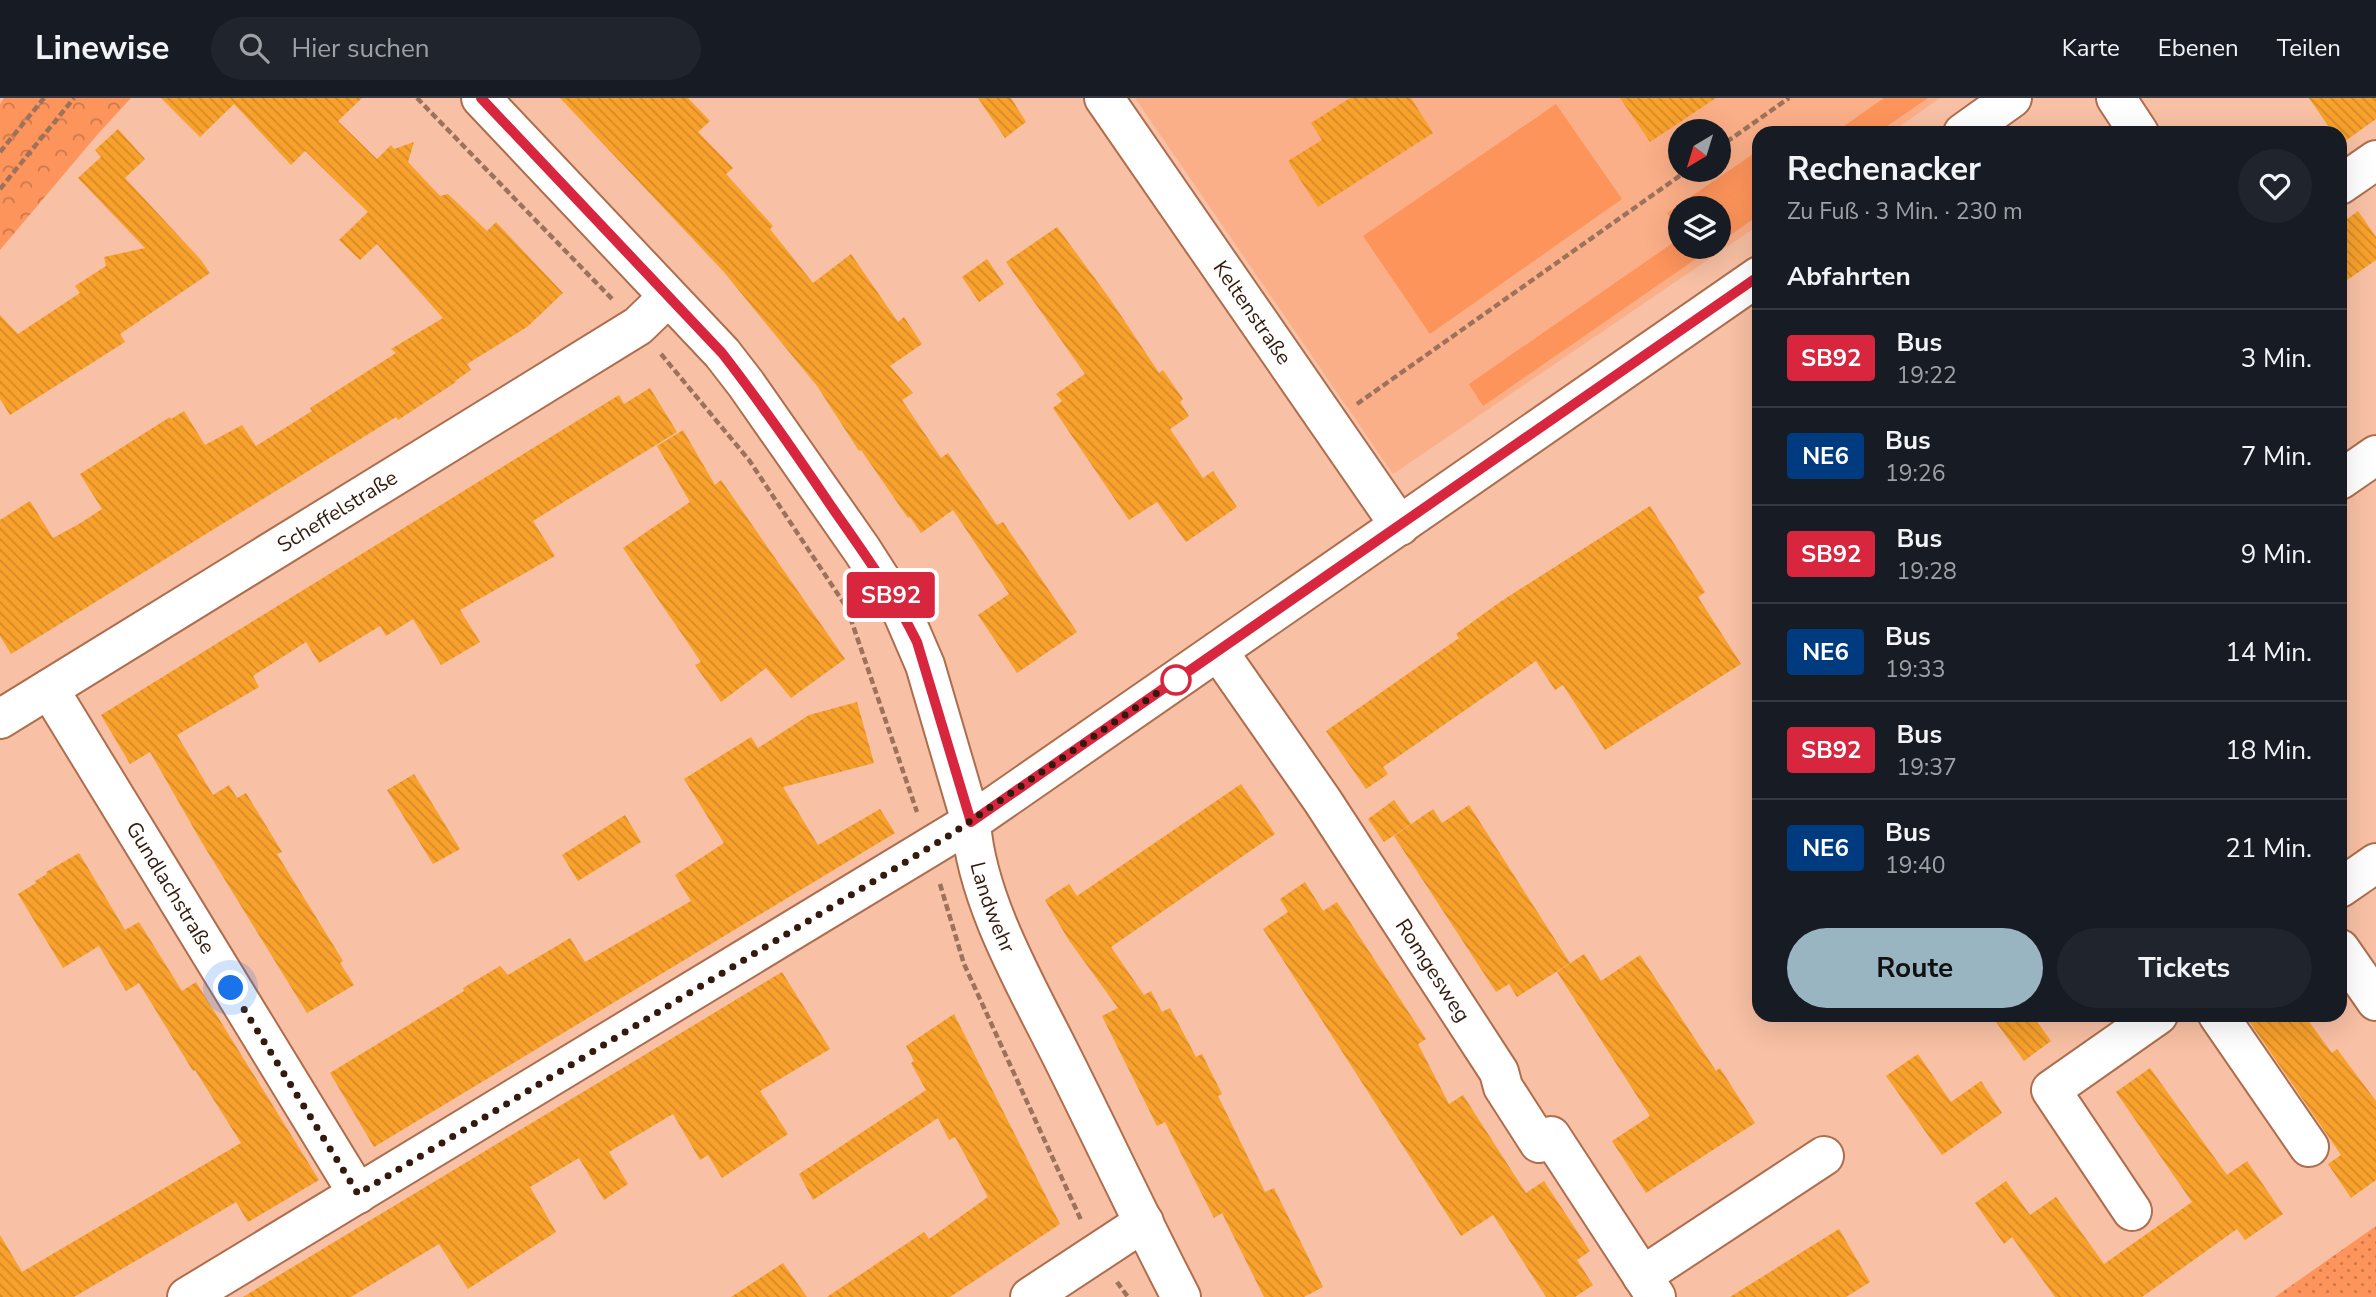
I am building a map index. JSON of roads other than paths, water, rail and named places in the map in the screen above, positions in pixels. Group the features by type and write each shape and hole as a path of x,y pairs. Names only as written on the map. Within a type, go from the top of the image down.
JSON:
{"street":[{"name":"Landwehr","path":"481,98 722,353 862,550 903,614 925,665 971,822 972,845 978,868 1013,957 1181,1297"},
{"name":"Keltenstraße","path":"1104,98 1400,526"},
{"path":"1973,126 2012,98"},
{"path":"2116,98 2134,126"},
{"path":"2347,181 2376,160"},
{"path":"187,1297 971,822 1752,281"},
{"name":"Scheffelstraße","path":"0,719 638,326 668,297"},
{"path":"2347,475 2376,455"},
{"name":"Romgesweg","path":"1218,652 1335,820 1499,1072 1503,1087 1539,1143 1551,1136 1649,1286 1824,1156"},
{"name":"Gundlachstraße","path":"48,690 358,1194"},
{"path":"2347,883 2376,863"},
{"path":"2347,959 2376,1001"},
{"path":"2132,1211 2051,1090 2148,1022"},
{"path":"2223,1022 2309,1147"},
{"path":"1030,1297 1144,1222"}]}
